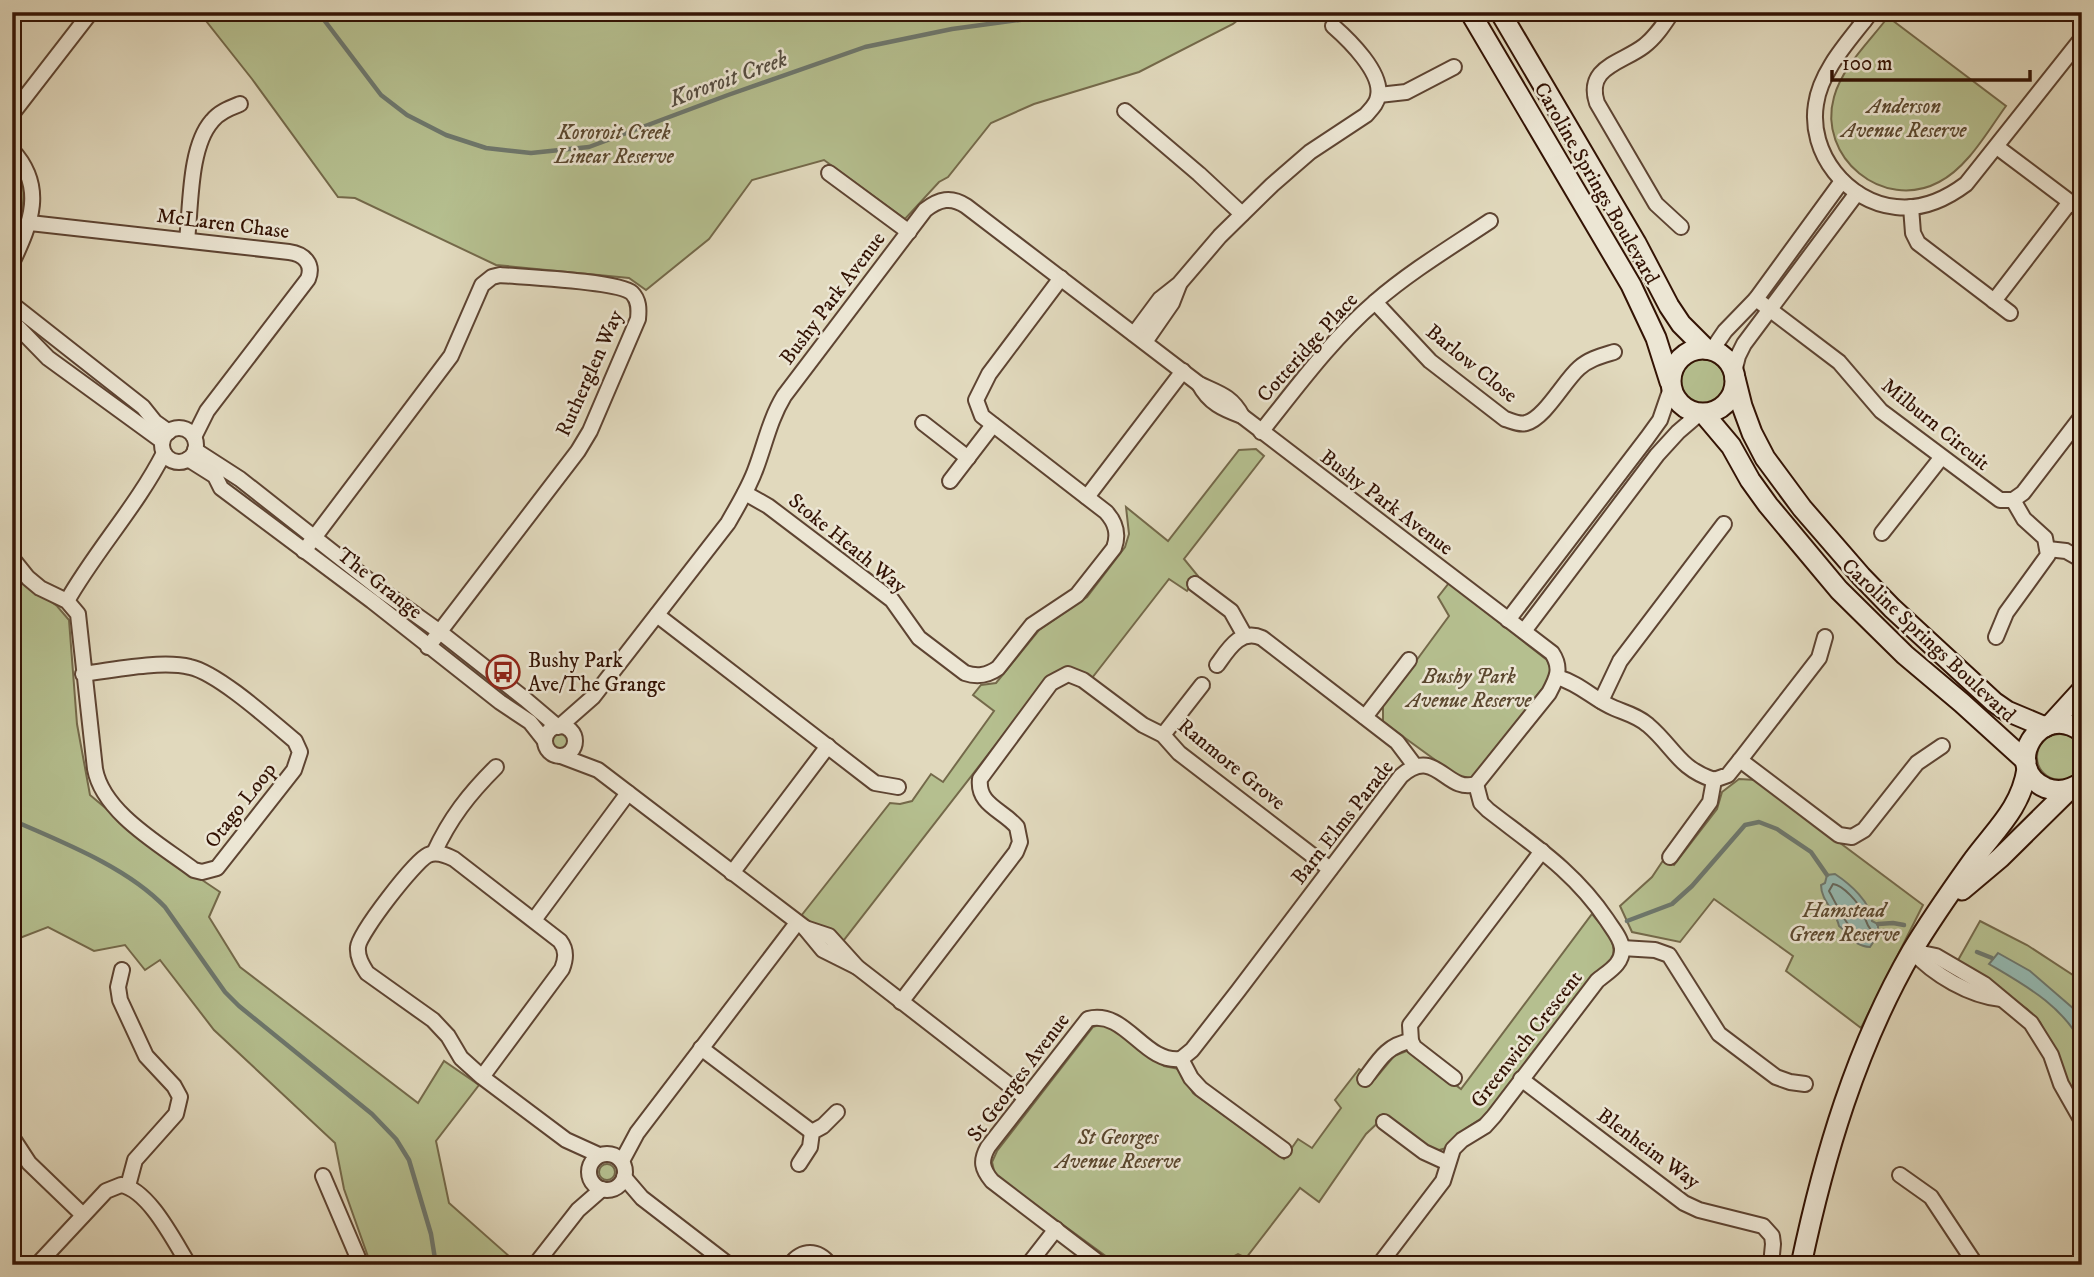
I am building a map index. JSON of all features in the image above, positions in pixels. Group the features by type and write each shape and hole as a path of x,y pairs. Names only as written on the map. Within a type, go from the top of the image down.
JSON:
{"main road":[{"name":"Caroline Springs Boulevard","path":"1471,12 1631,285 1651,326 1670,385"},
{"name":"Caroline Springs Boulevard","path":"1500,12 1681,324 1709,350"},
{"path":"1695,350 1709,350 1725,358 1734,375 1734,388 1723,407 1701,414 1681,406 1670,385 1672,371 1677,362 1685,354 1695,350"},
{"name":"Caroline Springs Boulevard","path":"1734,375 1742,406 1765,458 1831,543 1892,608 2007,711 2048,726 2070,725 2082,732"},
{"name":"Caroline Springs Boulevard","path":"1701,414 1731,446 1768,505 1839,590 1905,655 1962,702 2026,765 2040,785 2049,790 2077,788"},
{"path":"1801,1265 1817,1189 1838,1119 1855,1071 1877,1022 1913,951 1973,860 2019,800 2028,745 2032,737 2048,726 2082,690"},
{"path":"1938,912 2077,788"}],"street":[{"path":"12,114 92,12"},
{"path":"1672,12 1644,46 1601,72 1594,85 1594,94 1656,204 1681,227"},
{"path":"1863,15 1825,76 1815,105 1816,129 1823,154 1850,187 1879,204 1897,208 1941,200 1953,194 1977,173 2082,38"},
{"path":"1139,338 1172,303 1179,284 1242,214 1310,152 1366,115 1372,108 1379,95 1375,78 1359,51 1333,26"},
{"path":"1379,95 1406,92 1454,67"},
{"path":"187,240 196,158 204,131 213,118 240,104"},
{"path":"1125,111 1242,214"},
{"path":"1994,301 2076,206 1997,147"},
{"path":"12,150 22,161 32,188 33,209 30,223 12,263"},
{"path":"829,173 909,232"},
{"path":"1709,350 1756,299 1850,187"},
{"path":"1734,375 1744,344 1850,187"},
{"name":"Bushy Park Avenue","path":"559,726 593,697 728,523 746,493 775,411 784,396 925,210 938,201 952,199 966,206 1199,384 1233,400 1242,416 1261,432 1508,620"},
{"path":"1910,207 1913,233 1918,243 2010,313"},
{"name":"Cotteridge Place","path":"1261,432 1317,361 1375,302 1421,266 1490,221"},
{"name":"McLaren Chase","path":"30,223 296,253 306,259 311,273 150,481 84,571 67,601"},
{"name":"Rutherglen Way","path":"304,551 451,356 479,291 488,279 500,275 612,286 631,292 639,305 638,319 590,431 578,451 428,647"},
{"name":"Stoke Heath Way","path":"746,493 768,506 892,600 919,638 965,673 974,676 990,673 998,668 1032,625 1077,595 1114,548 1117,540 1115,525 1106,512 982,416 976,400 989,374 1062,278"},
{"name":"Milburn Circuit","path":"1756,299 1839,362 1881,411 1941,458 1992,496 2005,501 2013,500"},
{"name":"Barlow Close","path":"1375,302 1430,361 1505,419 1517,423 1526,423 1536,418 1565,381 1582,365 1614,352"},
{"name":"The Grange","path":"12,304 143,407 155,422 215,476 221,488 536,726 545,741"},
{"name":"The Grange","path":"12,321 48,358 179,445 240,479 559,726"},
{"path":"1087,498 1183,371"},
{"path":"1670,385 1660,420 1508,620 1552,653 1558,669 1557,677 1549,693 1476,784 1481,803 1488,810 1577,881 1600,909 1622,948 1655,950 1669,955 1719,1034 1776,1077 1805,1084"},
{"path":"1524,631 1657,455 1678,432 1701,414"},
{"path":"1996,637 2006,613 2046,562 2049,549 2045,538 2024,519 2013,500 2023,493 2082,416"},
{"path":"923,423 968,458"},
{"path":"950,481 993,425"},
{"path":"1882,533 1941,458"},
{"path":"1601,701 1620,661 1724,524"},
{"path":"2049,549 2066,551 2082,560"},
{"path":"12,558 28,578 67,601"},
{"path":"1195,584 1231,611 1245,636"},
{"name":"Otago Loop","path":"67,601 78,614 83,674 97,781 103,792 120,814 194,870 202,872 216,868 294,770 300,752 295,741 219,682 190,667 157,666 83,674"},
{"path":"657,615 875,783 898,787"},
{"path":"1217,665 1233,643 1245,636 1262,638 1397,742 1415,766"},
{"path":"1557,677 1575,682 1601,701 1640,719 1685,765 1699,775 1714,780 1728,775 1740,760 1819,657 1825,637"},
{"path":"1365,717 1409,660"},
{"name":"Ranmore Grove","path":"901,1002 1016,852 1020,842 1017,827 985,801 981,795 980,779 1051,683 1068,674 1075,676 1143,725 1163,735 1179,753 1330,869"},
{"path":"1163,735 1202,685"},
{"name":"Bushy Park Avenue","path":"574,738 593,697"},
{"path":"521,716 530,704"},
{"path":"598,770 549,750 545,741 548,733 559,726 569,729 598,770 801,925 829,936 857,967 1026,1098"},
{"path":"561,756 570,752 574,738"},
{"path":"1740,760 1839,835 1852,838 1864,830 1917,763 1942,746"},
{"path":"732,873 828,747"},
{"name":"Barn Elms Parade","path":"1181,1059 1192,1050 1401,776 1415,766 1426,765 1460,783 1470,786 1476,784"},
{"path":"434,853 447,824 476,787 496,767"},
{"path":"1670,857 1710,802 1714,780"},
{"path":"534,920 628,793"},
{"path":"1454,1078 1419,1052 1411,1041 1410,1025 1542,851"},
{"path":"482,1077 564,964 565,947 454,859 434,853 426,856 411,870 365,930 358,947 358,957 368,973 433,1020 448,1036 461,1058 482,1077 566,1140 604,1181 642,1198 729,1265"},
{"path":"604,1181 591,1161 611,1157 637,1133 701,1048 801,925"},
{"name":"Greenwich Crescent","path":"1379,1265 1443,1181 1454,1149 1462,1140 1485,1126 1597,981 1617,964 1622,948"},
{"path":"1913,951 1936,956 1984,984 2031,1023 2051,1055 2062,1084 2082,1121"},
{"path":"122,970 118,987 120,1000 146,1056 174,1086 180,1097 176,1114 135,1160 128,1186"},
{"name":"St Georges Avenue","path":"1102,1265 992,1181 982,1165 983,1156 1088,1018 1110,1019 1157,1054 1173,1060 1181,1059"},
{"path":"1366,1079 1392,1046 1411,1041"},
{"path":"701,1048 812,1132"},
{"path":"1181,1059 1191,1078 1201,1088 1284,1150"},
{"name":"Blenheim Way","path":"1521,1079 1684,1203 1699,1210 1763,1226 1772,1236 1770,1265"},
{"path":"812,1132 823,1126 837,1112"},
{"path":"1384,1122 1424,1152 1448,1163"},
{"path":"799,1164 810,1147 812,1132"},
{"path":"12,1137 29,1163 83,1215"},
{"path":"536,1265 604,1181 625,1169 611,1157 566,1140"},
{"path":"1900,1175 1931,1197 1976,1265"},
{"path":"323,1177 361,1265"},
{"path":"37,1265 112,1187 128,1186 141,1196 157,1215 189,1265"},
{"path":"1028,1265 1056,1228"},
{"path":"790,1265 795,1257 809,1252 824,1257 830,1265"},
{"path":"1230,1265 1244,1265"}],"green space":[{"name":"Kororoit Creek Linear Reserve","path":"199,12 1248,12 1233,24 1139,72 1034,104 991,123 948,177 939,182 905,219 824,160 752,180 709,239 646,290 629,278 496,265 355,198 338,197 252,79"},
{"name":"Anderson Avenue Reserve","path":"1888,17 2006,106 1959,167 1939,182 1918,189 1897,190 1877,184 1859,173 1845,158 1835,140 1831,119 1834,97 1843,75"},
{"path":"12,164 22,181 23,206 12,241"},
{"path":"1702,359 1718,366 1725,382 1718,398 1702,405 1686,398 1679,382 1686,366"},
{"path":"1256,449 1264,456 1184,559 1198,576 1187,591 1169,579 1092,678 1080,672 1063,670 1046,680 840,945 801,916 890,803 912,801 931,774 943,782 994,711 973,695 981,685 996,683 1039,630 1087,597 1125,547 1129,534 1126,507 1168,541 1239,450"},
{"path":"12,570 57,606 69,620 77,724 90,795 147,843 220,892 209,917 240,967 418,1103 444,1061 479,1085 436,1141 449,1203 519,1265 371,1265 344,1189 335,1143 214,1030 160,960 145,970 125,945 94,951 48,927 12,941"},
{"name":"Bushy Park Avenue Reserve","path":"1449,583 1547,660 1551,671 1549,680 1473,778 1460,778 1383,722 1383,706 1449,616 1438,597"},
{"path":"560,733 568,741 560,749 552,741"},
{"path":"2060,734 2076,741 2083,757 2076,773 2060,780 2044,773 2037,757 2044,741"},
{"name":"Hamstead Green Reserve","path":"1739,779 1756,780 1923,905 1861,1028 1786,971 1793,956 1714,899 1680,942 1632,932 1620,906 1652,877 1664,859 1674,865 1717,809 1722,792"},
{"name":"St Georges Avenue Reserve","path":"1592,914 1612,941 1612,960 1594,974 1485,1116 1465,1129 1446,1148 1436,1151 1385,1116 1366,1134 1319,1202 1300,1188 1246,1258 1238,1254 1217,1265 1118,1265 995,1175 992,1162 997,1151 1093,1027 1101,1024 1111,1026 1164,1066 1179,1069 1193,1093 1284,1159 1298,1139 1312,1148 1341,1108 1335,1100 1359,1069 1375,1079 1394,1056 1409,1050 1461,1089"},
{"path":"1980,921 2027,945 2082,981 2082,1107 2040,1022 2027,1009 1957,962"},
{"path":"604,1164 610,1164 615,1172 613,1178 604,1180 599,1175 599,1169"}],"water":[{"path":"1835,874 1859,894 1868,907 1872,921 1878,924 1878,935 1870,947 1856,942 1839,926 1823,896 1821,885 1825,883 1827,875"},
{"path":"1998,953 2030,971 2082,1016 2082,1044 2054,1007 1989,964"}],"waterway":[{"name":"Kororoit Creek","path":"318,12 381,95 407,115 446,135 486,148 531,153 589,147 865,47 952,29 1078,12"},
{"path":"12,820 93,857 150,893 165,907 225,992 372,1114 396,1139 409,1160 431,1234 436,1265"},
{"path":"1627,921 1672,904 1692,886 1745,825 1759,822 1777,829 1811,852 1827,875"},
{"path":"1878,924 1904,925"},
{"path":"1977,952 1992,958"}],"place":[{"name":"Bushy Park Ave/The Grange","path":"503,672"}]}
